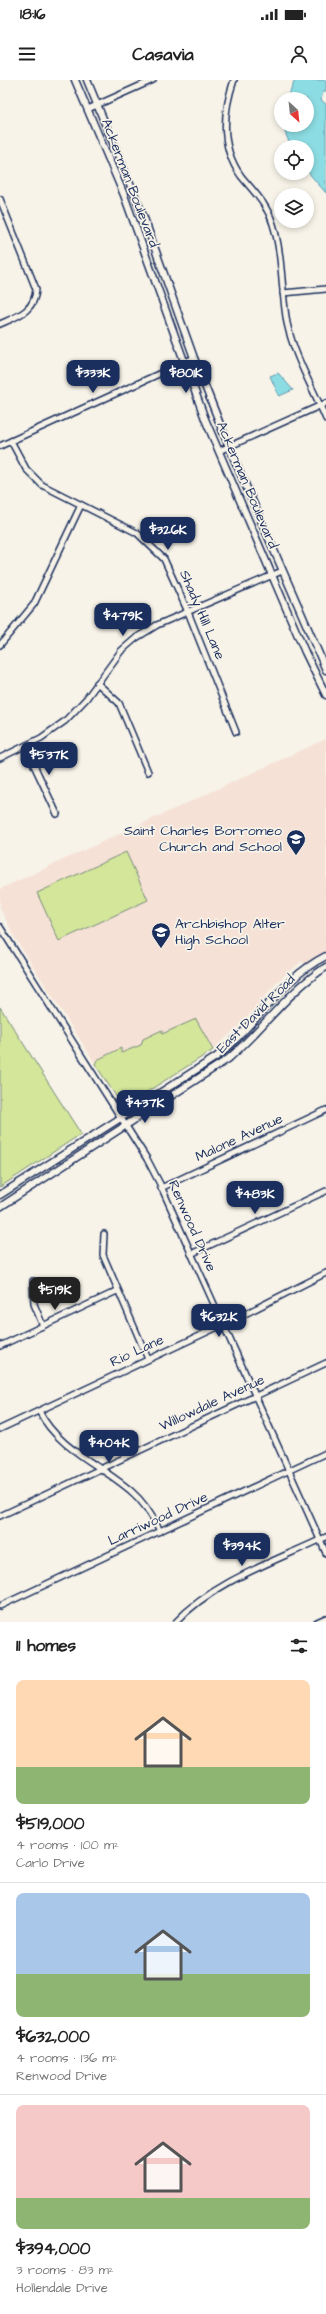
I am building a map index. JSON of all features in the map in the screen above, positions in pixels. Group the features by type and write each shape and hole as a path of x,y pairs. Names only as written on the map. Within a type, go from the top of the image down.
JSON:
{"street":[{"name":"Ackerman Boulevard","path":"76,80 126,200 184,363 219,451 272,575 325,690"},
{"name":"Ackerman Boulevard","path":"87,80 144,218 194,358 229,447 326,670"},
{"path":"88,109 153,80"},
{"path":"234,80 226,107 227,145 235,166 259,195 269,212 278,243 283,293 291,338 326,419"},
{"path":"0,200 36,289 34,301 28,310 0,324"},
{"path":"283,293 326,289"},
{"path":"0,446 194,358"},
{"path":"219,451 326,403"},
{"name":"Shady Hill Lane","path":"11,441 26,469 38,481 52,491 124,525 151,545 170,570 236,732"},
{"path":"0,645 34,604 81,505"},
{"path":"0,758 25,746 64,721 97,683 121,651 136,638 157,625 282,571"},
{"path":"97,683 119,703 148,772"},
{"path":"25,746 57,814"},
{"name":"Renwood Drive","path":"1,930 146,1159 161,1188 326,1553"},
{"name":"East David Road","path":"0,1195 222,1053 245,1032 293,979 326,956"},
{"name":"East David Road","path":"0,1207 228,1060 256,1033 295,990 326,967"},
{"name":"Malone Avenue","path":"161,1188 326,1110"},
{"path":"191,1254 326,1191"},
{"path":"104,1234 103,1255 117,1291 148,1359"},
{"name":"Rio Lane","path":"0,1429 326,1273"},
{"path":"33,1281 34,1304 43,1326"},
{"path":"0,1346 117,1291"},
{"name":"Willowdale Avenue","path":"0,1516 326,1363"},
{"path":"39,1411 53,1434 141,1500 160,1530"},
{"name":"Larriwood Drive","path":"0,1606 326,1453"},
{"path":"176,1622 192,1606 217,1589 326,1537"},
{"path":"317,1622 326,1618"}],"shaded area":[{"name":"Archbishop Alter High School","path":"326,739 326,956 306,968 302,961 278,981 242,1023 213,1050 123,1107 15,938 0,908 0,889"}],"green space":[{"path":"126,852 148,900 59,941 37,893"},
{"path":"0,1007 81,1134 0,1187"},
{"path":"196,1019 213,1050 123,1107 95,1064 97,1060 121,1048 121,1053 141,1045 143,1039 162,1030 162,1034"}],"water":[{"path":"295,80 326,80 326,92 323,92 321,100 326,104 326,193 314,179 314,140 288,140 285,132 314,132 314,92 290,92"},
{"path":"278,373 293,390 279,396 270,376"}],"place":[{"name":"Saint Charles Borromeo Church and School","path":"296,856"},
{"name":"Archbishop Alter High School","path":"161,949"}]}
